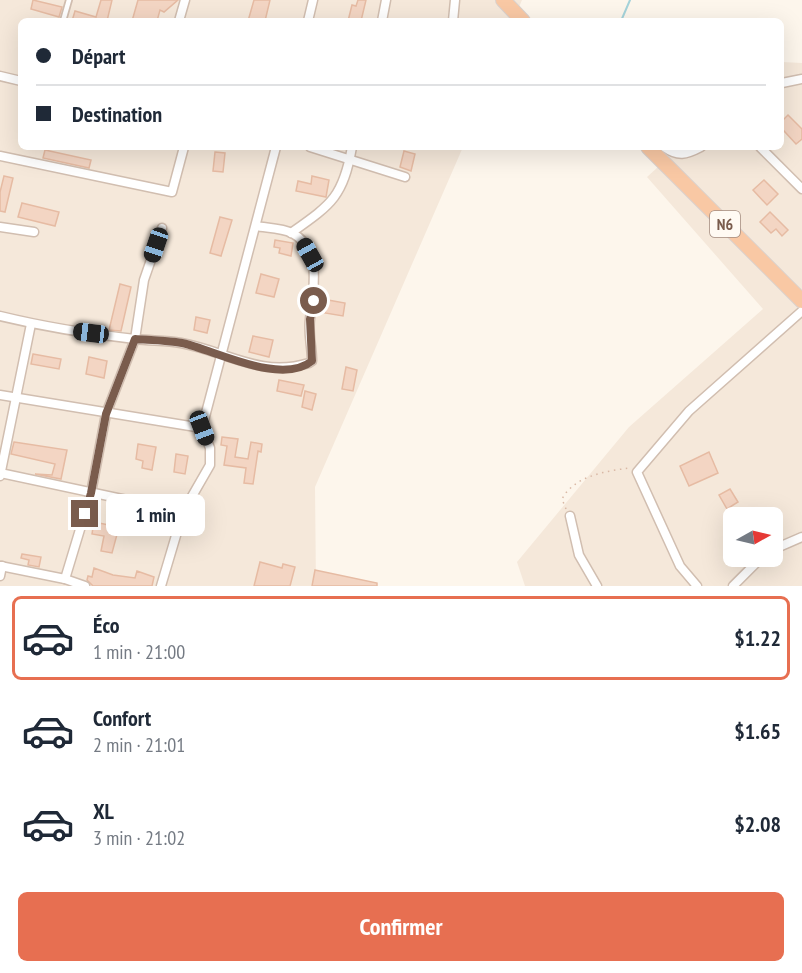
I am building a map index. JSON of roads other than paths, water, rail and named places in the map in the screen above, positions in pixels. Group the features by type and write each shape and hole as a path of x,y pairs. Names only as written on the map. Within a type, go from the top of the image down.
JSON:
{"highway":[{"path":"503,0 520,18"},
{"name":"N6","path":"651,150 802,301"}],"street":[{"path":"180,18 185,0"},
{"path":"309,18 313,0"},
{"path":"383,18 386,0"},
{"path":"453,18 455,0"},
{"path":"0,76 18,80"},
{"path":"784,83 802,80"},
{"path":"0,156 172,192 182,150"},
{"path":"161,586 183,512 210,465 210,448 202,428 275,150"},
{"path":"320,150 405,177"},
{"path":"291,233 320,213 338,195 344,183 352,150"},
{"path":"669,150 677,155 684,155 695,150"},
{"path":"763,150 802,189"},
{"path":"0,316 31,324 180,343 223,354 242,364 282,369 298,367 312,361 310,319 314,301 315,275 302,241 291,233 256,226"},
{"path":"0,227 34,232"},
{"path":"65,579 91,493 106,414 135,339 144,280 162,228"},
{"path":"697,586 680,566 637,472 689,411 802,311"},
{"path":"31,324 0,474 183,512"},
{"path":"0,395 202,428"},
{"path":"570,516 579,555 597,586"},
{"path":"783,545 802,537"},
{"path":"0,576 1,566 65,579 86,586"},
{"path":"733,586 752,567"}],"lane":[{"path":"64,18 69,0"}],"waterway":[{"path":"622,18 630,0"}]}
